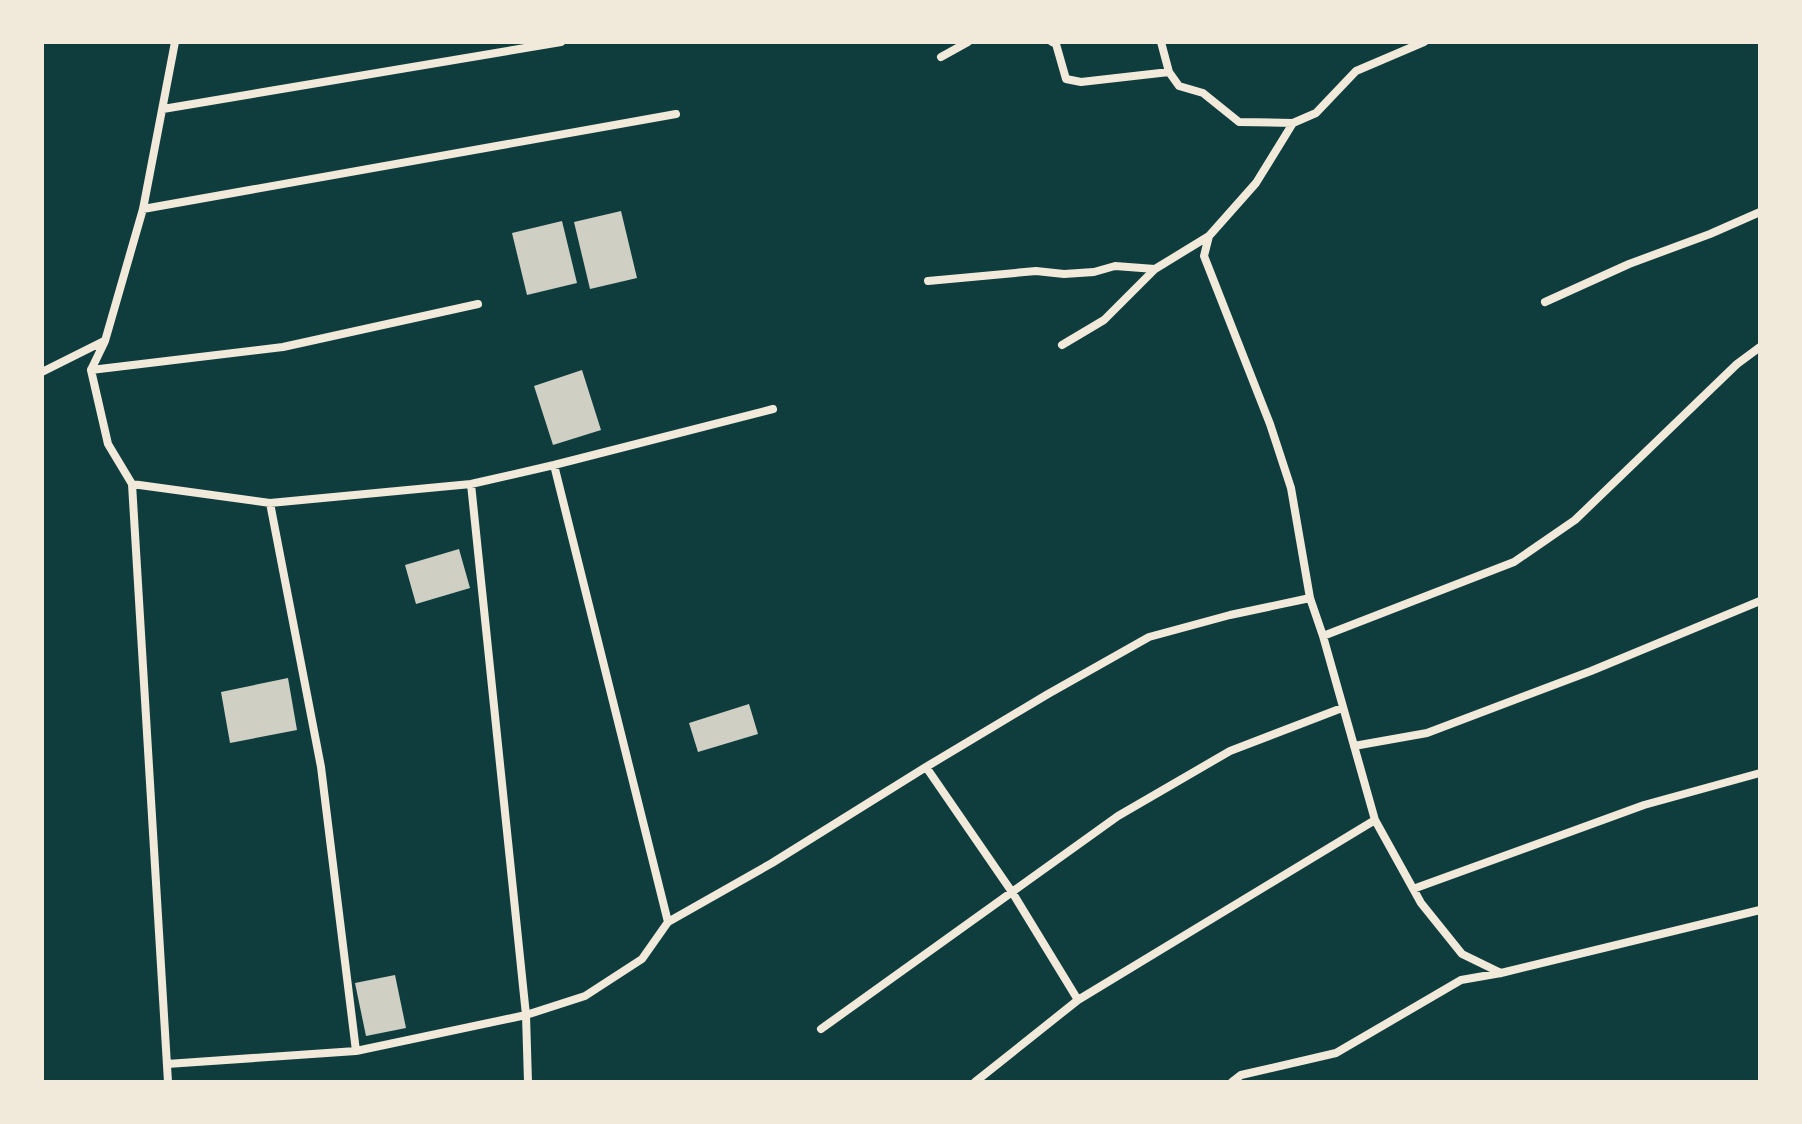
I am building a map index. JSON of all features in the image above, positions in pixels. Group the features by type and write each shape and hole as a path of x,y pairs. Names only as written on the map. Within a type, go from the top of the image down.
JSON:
{"street":[{"path":"168,1082 132,484 108,444 91,370 105,341 143,209 175,42"},
{"path":"163,109 561,42"},
{"path":"941,57 968,42"},
{"path":"1052,42 1056,44 1066,79 1081,82 1169,72"},
{"path":"1161,42 1169,72 1179,86 1203,93 1239,122 1293,123 1316,113 1356,71 1424,42"},
{"path":"143,209 676,114"},
{"path":"1062,345 1104,320 1155,269 1209,236 1256,183 1293,123"},
{"path":"1545,302 1629,264 1760,212"},
{"path":"1209,236 1204,256 1270,424 1291,488 1310,598 1375,820 1421,903 1462,954 1501,973"},
{"path":"928,281 1036,271 1064,274 1094,272 1115,266 1155,269"},
{"path":"91,370 283,347 478,304"},
{"path":"42,372 105,341"},
{"path":"1323,636 1514,562 1575,520 1737,364 1760,347"},
{"path":"132,484 270,503 471,484 773,409"},
{"path":"554,465 668,922"},
{"path":"471,484 526,1015 528,1082"},
{"path":"270,503 321,767 356,1051"},
{"path":"167,1064 356,1051 526,1015 585,996 642,959 668,922 772,863 1048,694 1149,637 1310,598"},
{"path":"1354,746 1427,733 1591,671 1760,601"},
{"path":"821,1029 1118,816 1230,751 1342,708"},
{"path":"926,767 1012,892 1078,1000"},
{"path":"1413,889 1644,805 1760,773"},
{"path":"975,1082 1078,1000 1375,820"},
{"path":"1232,1082 1241,1075 1336,1053 1461,980 1760,910"}],"building":[{"path":"621,211 637,278 590,289 574,222"},
{"path":"562,221 577,283 527,295 512,233"},
{"path":"582,370 601,430 553,445 534,386"},
{"path":"459,549 470,588 416,604 405,565"},
{"path":"288,678 297,730 230,743 221,692"},
{"path":"749,704 758,734 698,752 689,723"},
{"path":"395,975 406,1028 366,1036 355,983"}]}
